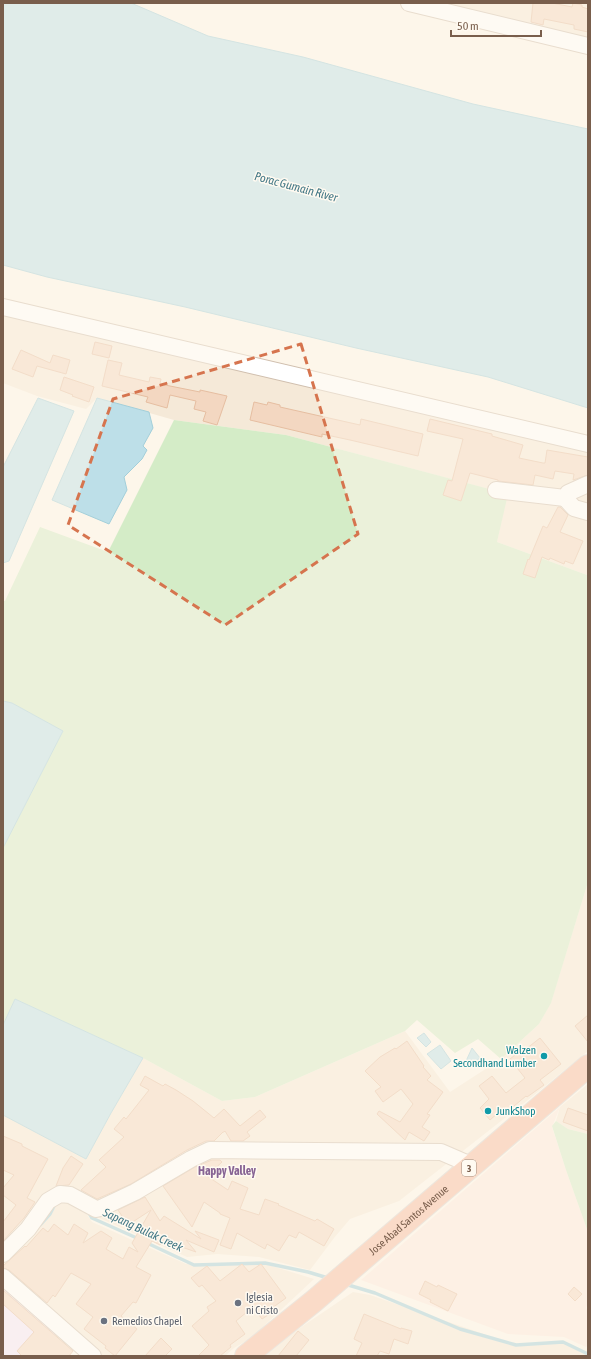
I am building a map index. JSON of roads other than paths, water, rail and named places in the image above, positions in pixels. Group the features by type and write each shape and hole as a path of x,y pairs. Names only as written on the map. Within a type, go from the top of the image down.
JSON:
{"highway":[{"name":"Jose Abad Santos Avenue","path":"246,1356 314,1301 588,1066"}],"street":[{"path":"408,3 588,46"},
{"path":"3,307 588,444"},
{"path":"565,498 568,492 588,484"},
{"path":"496,490 565,498 574,508 588,512"},
{"path":"3,1254 28,1229 48,1201 53,1197 60,1194 70,1195 96,1208 101,1208 135,1192 190,1159 210,1150 441,1152 471,1165"},
{"path":"3,1277 93,1356"}],"water":[{"name":"Porac Gumain River","path":"3,3 131,3 208,36 303,57 473,104 588,129 588,408 488,377 356,348 185,307 47,277 3,265"},
{"path":"38,398 74,411 9,561 3,563 3,467"},
{"path":"97,398 149,412 153,428 143,446 147,450 142,459 124,477 127,490 109,524 52,500"},
{"path":"3,701 12,703 63,731 3,848"},
{"path":"15,999 143,1058 86,1159 3,1115 3,1025"},
{"path":"424,1033 431,1042 426,1047 417,1038"},
{"path":"440,1045 451,1061 441,1069 427,1054"},
{"path":"472,1048 480,1058 474,1063 466,1061"}],"waterway":[{"name":"Sapang Bulak Creek","path":"40,1225 50,1214 54,1206"},
{"name":"Sapang Bulak Creek","path":"89,1213 92,1218 139,1239"},
{"name":"Sapang Bulak Creek","path":"147,1243 194,1265 265,1263 308,1272 328,1278"},
{"path":"345,1284 375,1293 460,1329 516,1345 563,1342 588,1354"}],"place":[{"name":"Walzen Secondhand Lumber","path":"544,1056"},
{"name":"JunkShop","path":"488,1111"},
{"name":"Iglesia ni Cristo","path":"238,1303"},
{"name":"Remedios Chapel","path":"104,1321"}],"district":[{"name":"Happy Valley","path":"227,1171"}]}
